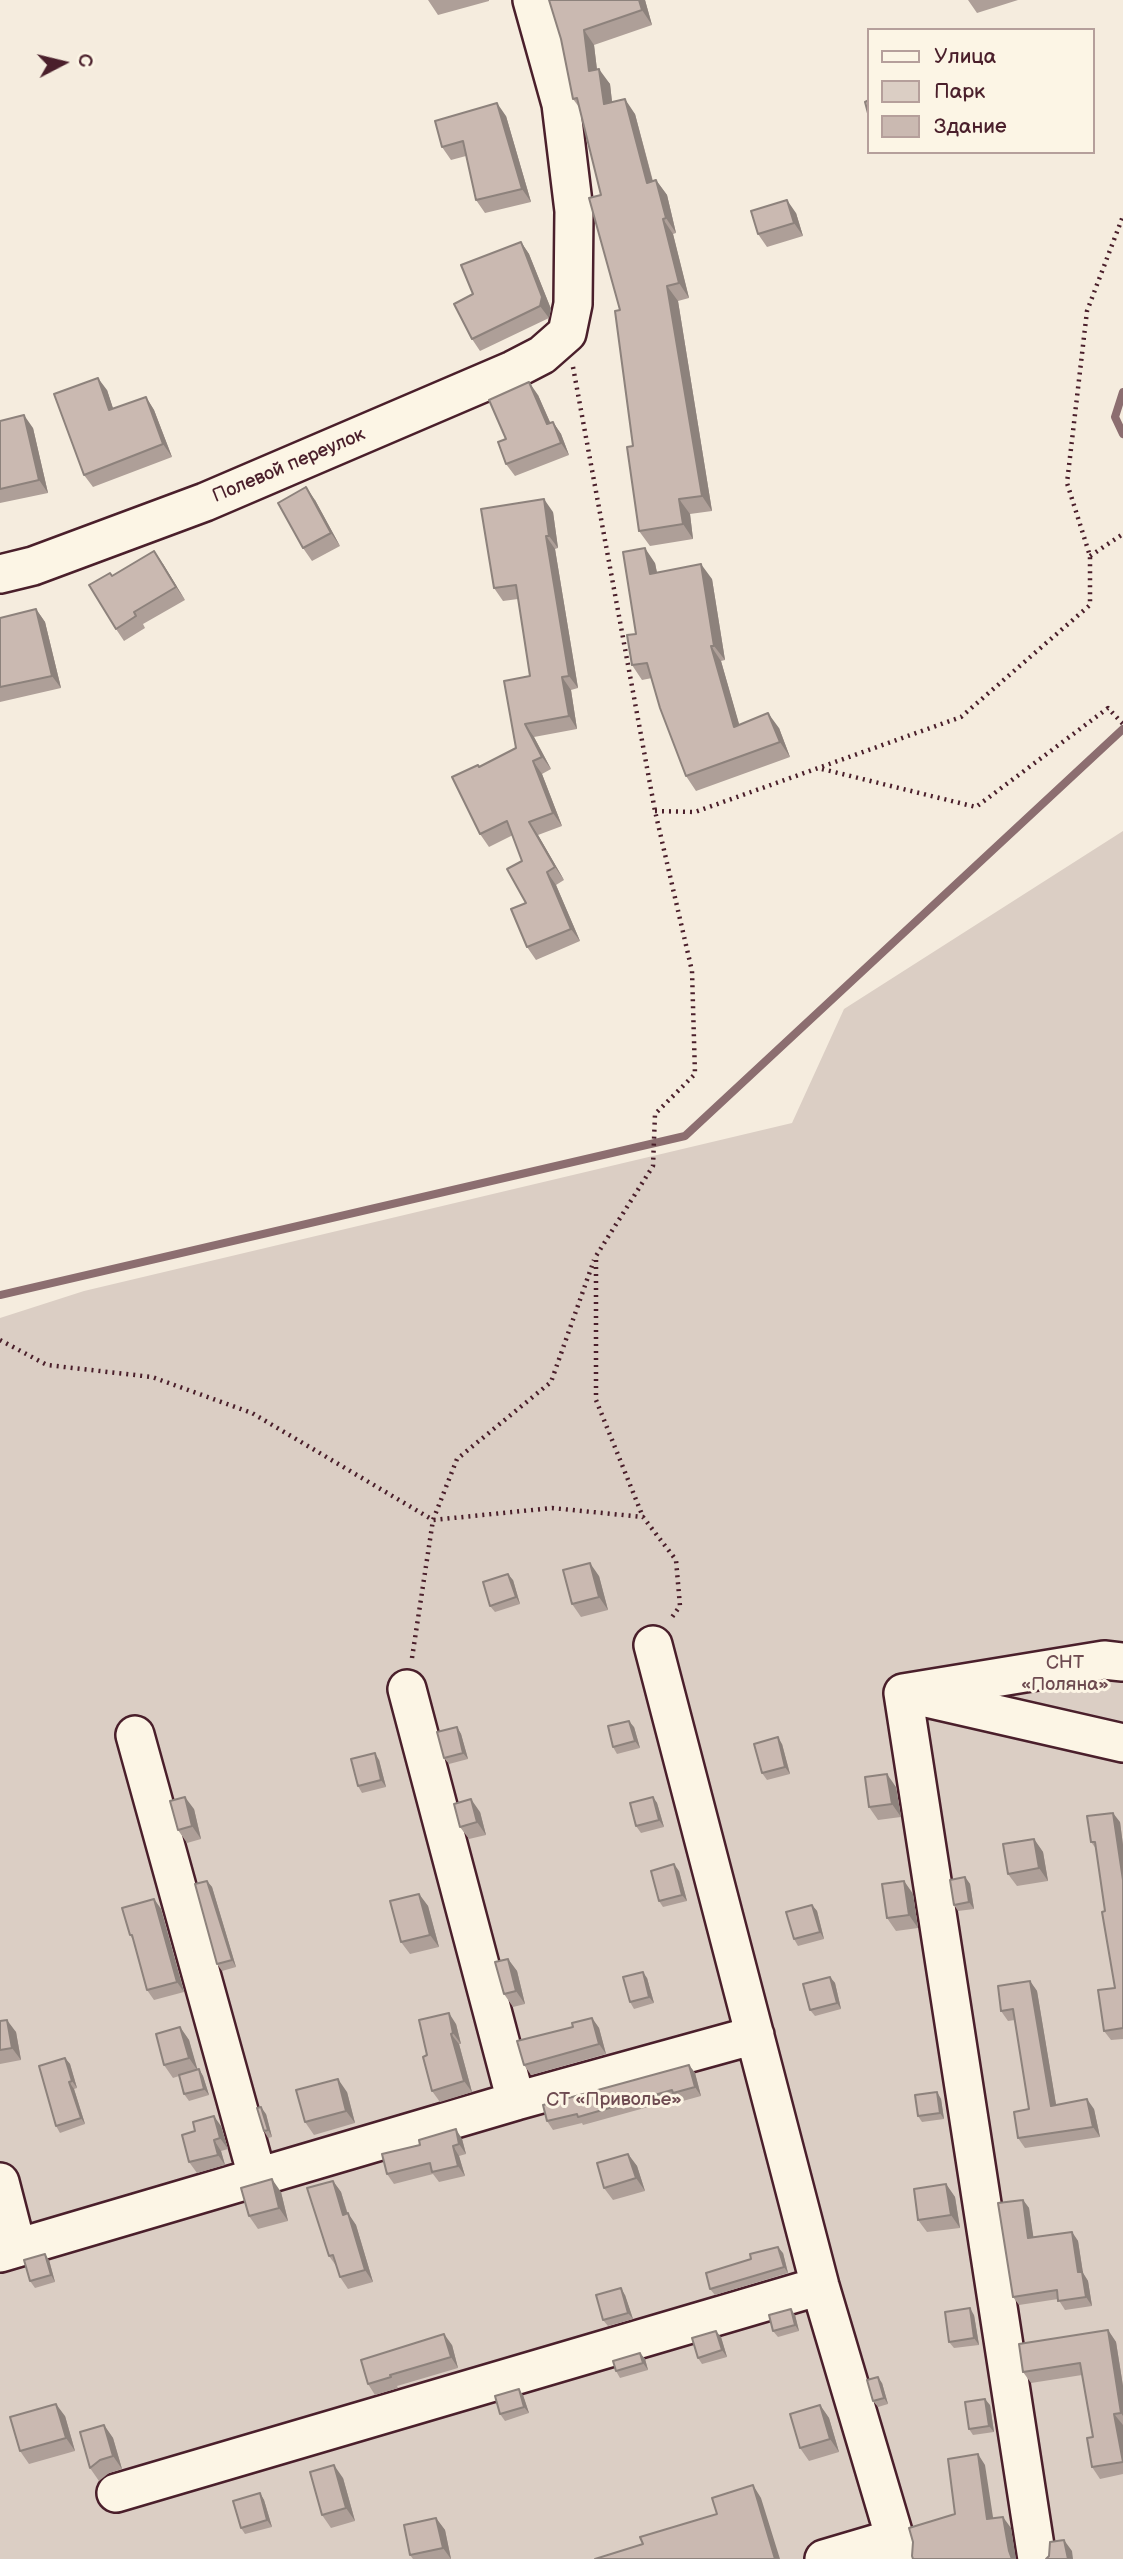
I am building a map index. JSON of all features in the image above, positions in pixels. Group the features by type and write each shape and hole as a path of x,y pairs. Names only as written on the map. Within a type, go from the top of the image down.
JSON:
{"street":[{"path":"532,0 561,104 574,211 573,304 566,332"},
{"name":"Полевой переулок","path":"0,574 33,566 217,497 513,370 542,355 566,332"},
{"path":"653,1645 820,2286 898,2548 824,2559"},
{"path":"904,1693 1104,1660 1123,1662"},
{"path":"407,1689 516,2101"},
{"path":"904,1693 1123,1743"},
{"path":"904,1693 1037,2559"},
{"path":"135,1735 257,2176"},
{"path":"0,2182 9,2250 516,2101 755,2035"},
{"path":"116,2493 820,2286"}],"path":[{"path":"655,811 695,812 961,717 1090,605 1090,556 1067,483 1087,311 1123,216"},
{"path":"407,1689 433,1520 457,1459 551,1382 596,1256 653,1166 655,1114 695,1074 692,971 655,811 566,332"},
{"path":"1090,556 1123,534"},
{"path":"820,769 976,807 1108,708 1123,723"},
{"path":"596,1256 596,1400 643,1517 676,1560 680,1606 653,1645"},
{"path":"0,1340 47,1365 152,1377 251,1413 433,1520 552,1508 643,1517"}],"green space":[{"name":"СТ «Приволье»","path":"1123,831 1123,2559 0,2559 0,1318 84,1291 792,1123 844,1009"}],"building":[{"path":"549,0 639,0 642,10 584,30 589,71 599,69 604,104 625,99 647,183 656,180 666,218 663,219 679,283 667,286 702,496 679,499 683,524 639,531 627,447 633,446 615,311 620,310 589,198 601,195 577,98 573,99 561,39"},
{"path":"497,103 522,189 476,200 463,141 442,147 435,121"},
{"path":"787,200 794,223 758,234 751,211"},
{"path":"521,242 542,297 540,306 472,339 454,304 473,294 461,265"},
{"path":"98,378 109,410 146,397 163,444 84,475 54,394"},
{"path":"529,382 547,424 553,422 561,443 506,464 498,442 506,439 489,400"},
{"path":"24,415 39,480 0,489 0,421"},
{"path":"306,487 331,533 303,548 278,503"},
{"path":"544,499 549,536 546,536 569,676 562,677 569,716 525,724 542,757 533,761 553,813 529,822 555,867 547,872 571,929 527,947 511,909 526,903 507,869 522,861 507,821 480,834 452,777 516,748 504,681 530,676 516,585 494,588 481,509"},
{"path":"645,548 650,574 701,564 714,646 711,646 734,727 768,713 780,742 686,776 660,708 647,663 632,665 627,635 636,634 623,552"},
{"path":"154,551 176,587 134,612 136,616 116,629 89,585 110,573 112,576"},
{"path":"36,609 52,676 0,687 0,618"},
{"path":"590,1563 599,1597 572,1604 563,1570"},
{"path":"508,1574 516,1597 490,1606 483,1582"},
{"path":"629,1721 635,1741 613,1747 608,1726"},
{"path":"457,1727 463,1753 444,1758 437,1732"},
{"path":"778,1737 785,1767 762,1773 754,1744"},
{"path":"375,1753 381,1780 358,1786 351,1759"},
{"path":"887,1774 892,1804 869,1807 865,1777"},
{"path":"185,1797 192,1826 178,1830 170,1801"},
{"path":"653,1797 659,1820 636,1826 630,1803"},
{"path":"471,1799 477,1822 460,1827 454,1804"},
{"path":"1113,1813 1123,1880 1123,2028 1104,2031 1098,1990 1115,1988 1102,1912 1105,1911 1095,1842 1091,1842 1087,1816"},
{"path":"1034,1839 1039,1868 1008,1874 1003,1844"},
{"path":"674,1864 682,1895 659,1901 651,1871"},
{"path":"965,1877 969,1902 954,1905 950,1880"},
{"path":"207,1881 232,1960 217,1964 195,1884"},
{"path":"904,1881 909,1915 887,1918 882,1884"},
{"path":"419,1894 430,1935 401,1942 390,1901"},
{"path":"154,1899 177,1982 147,1990 122,1908"},
{"path":"812,1905 820,1932 794,1939 786,1912"},
{"path":"508,1959 516,1991 504,1994 495,1962"},
{"path":"643,1972 649,1997 630,2002 623,1977"},
{"path":"830,1977 837,2003 810,2010 803,1984"},
{"path":"1030,1981 1051,2106 1087,2099 1093,2127 1018,2138 1014,2112 1029,2109 1013,2009 1001,2011 998,1986"},
{"path":"449,2013 451,2034 464,2081 432,2091 423,2057 427,2055 419,2020"},
{"path":"592,2018 599,2044 524,2065 517,2041 573,2027 572,2023"},
{"path":"7,2020 12,2048 0,2050 0,2021"},
{"path":"180,2027 189,2058 164,2065 156,2034"},
{"path":"65,2058 72,2081 69,2082 81,2118 56,2126 39,2066"},
{"path":"689,2065 695,2087 673,2093 672,2090 578,2117 577,2114 547,2121 543,2105"},
{"path":"199,2069 204,2089 184,2094 179,2075"},
{"path":"338,2079 346,2111 305,2122 296,2090"},
{"path":"937,2092 940,2113 918,2116 915,2095"},
{"path":"261,2107 268,2130 264,2131 257,2108"},
{"path":"214,2116 220,2138 214,2140 218,2155 189,2162 182,2135 195,2131 193,2122"},
{"path":"456,2129 459,2144 453,2146 458,2166 432,2172 430,2163 387,2174 382,2154 420,2145 419,2140"},
{"path":"628,2154 636,2178 604,2188 597,2163"},
{"path":"272,2179 279,2208 249,2216 241,2188"},
{"path":"333,2181 343,2215 348,2213 365,2270 340,2277 333,2255 329,2256 307,2188"},
{"path":"946,2184 951,2215 918,2220 914,2189"},
{"path":"1023,2200 1028,2238 1072,2232 1078,2272 1082,2272 1086,2297 1058,2301 1057,2290 1013,2297 998,2203"},
{"path":"778,2247 784,2267 710,2289 706,2273 751,2259 750,2254"},
{"path":"45,2254 51,2275 30,2281 24,2260"},
{"path":"621,2288 628,2313 603,2320 596,2295"},
{"path":"970,2308 974,2338 949,2342 945,2312"},
{"path":"791,2309 795,2325 773,2331 769,2315"},
{"path":"1108,2330 1121,2413 1114,2414 1123,2462 1092,2467 1087,2438 1093,2437 1080,2363 1023,2372 1019,2344"},
{"path":"716,2331 722,2350 698,2358 692,2338"},
{"path":"444,2334 451,2357 368,2384 361,2360"},
{"path":"640,2353 643,2363 616,2371 613,2361"},
{"path":"878,2377 884,2398 873,2401 867,2380"},
{"path":"519,2389 524,2407 500,2414 495,2396"},
{"path":"985,2399 989,2426 969,2429 965,2402"},
{"path":"56,2404 66,2438 20,2451 10,2417"},
{"path":"820,2405 830,2439 800,2448 790,2414"},
{"path":"104,2425 113,2456 100,2460 90,2468 80,2432"},
{"path":"978,2454 987,2519 1003,2517 1012,2559 913,2559 913,2542 909,2528 955,2514 948,2459"},
{"path":"334,2465 346,2508 322,2515 310,2472"},
{"path":"753,2485 775,2559 595,2559 643,2544 640,2537 717,2514 712,2498"},
{"path":"260,2493 267,2520 241,2528 233,2501"},
{"path":"436,2518 443,2548 410,2555 404,2525"},
{"path":"1064,2540 1068,2559 1046,2559 1049,2556 1050,2542"}],"waterway":[{"path":"1123,392 1115,417 1123,434"},
{"path":"0,1295 685,1136 1123,729"}],"park label":[{"name":"СНТ «Поляна»","path":"1065,1674"}]}
